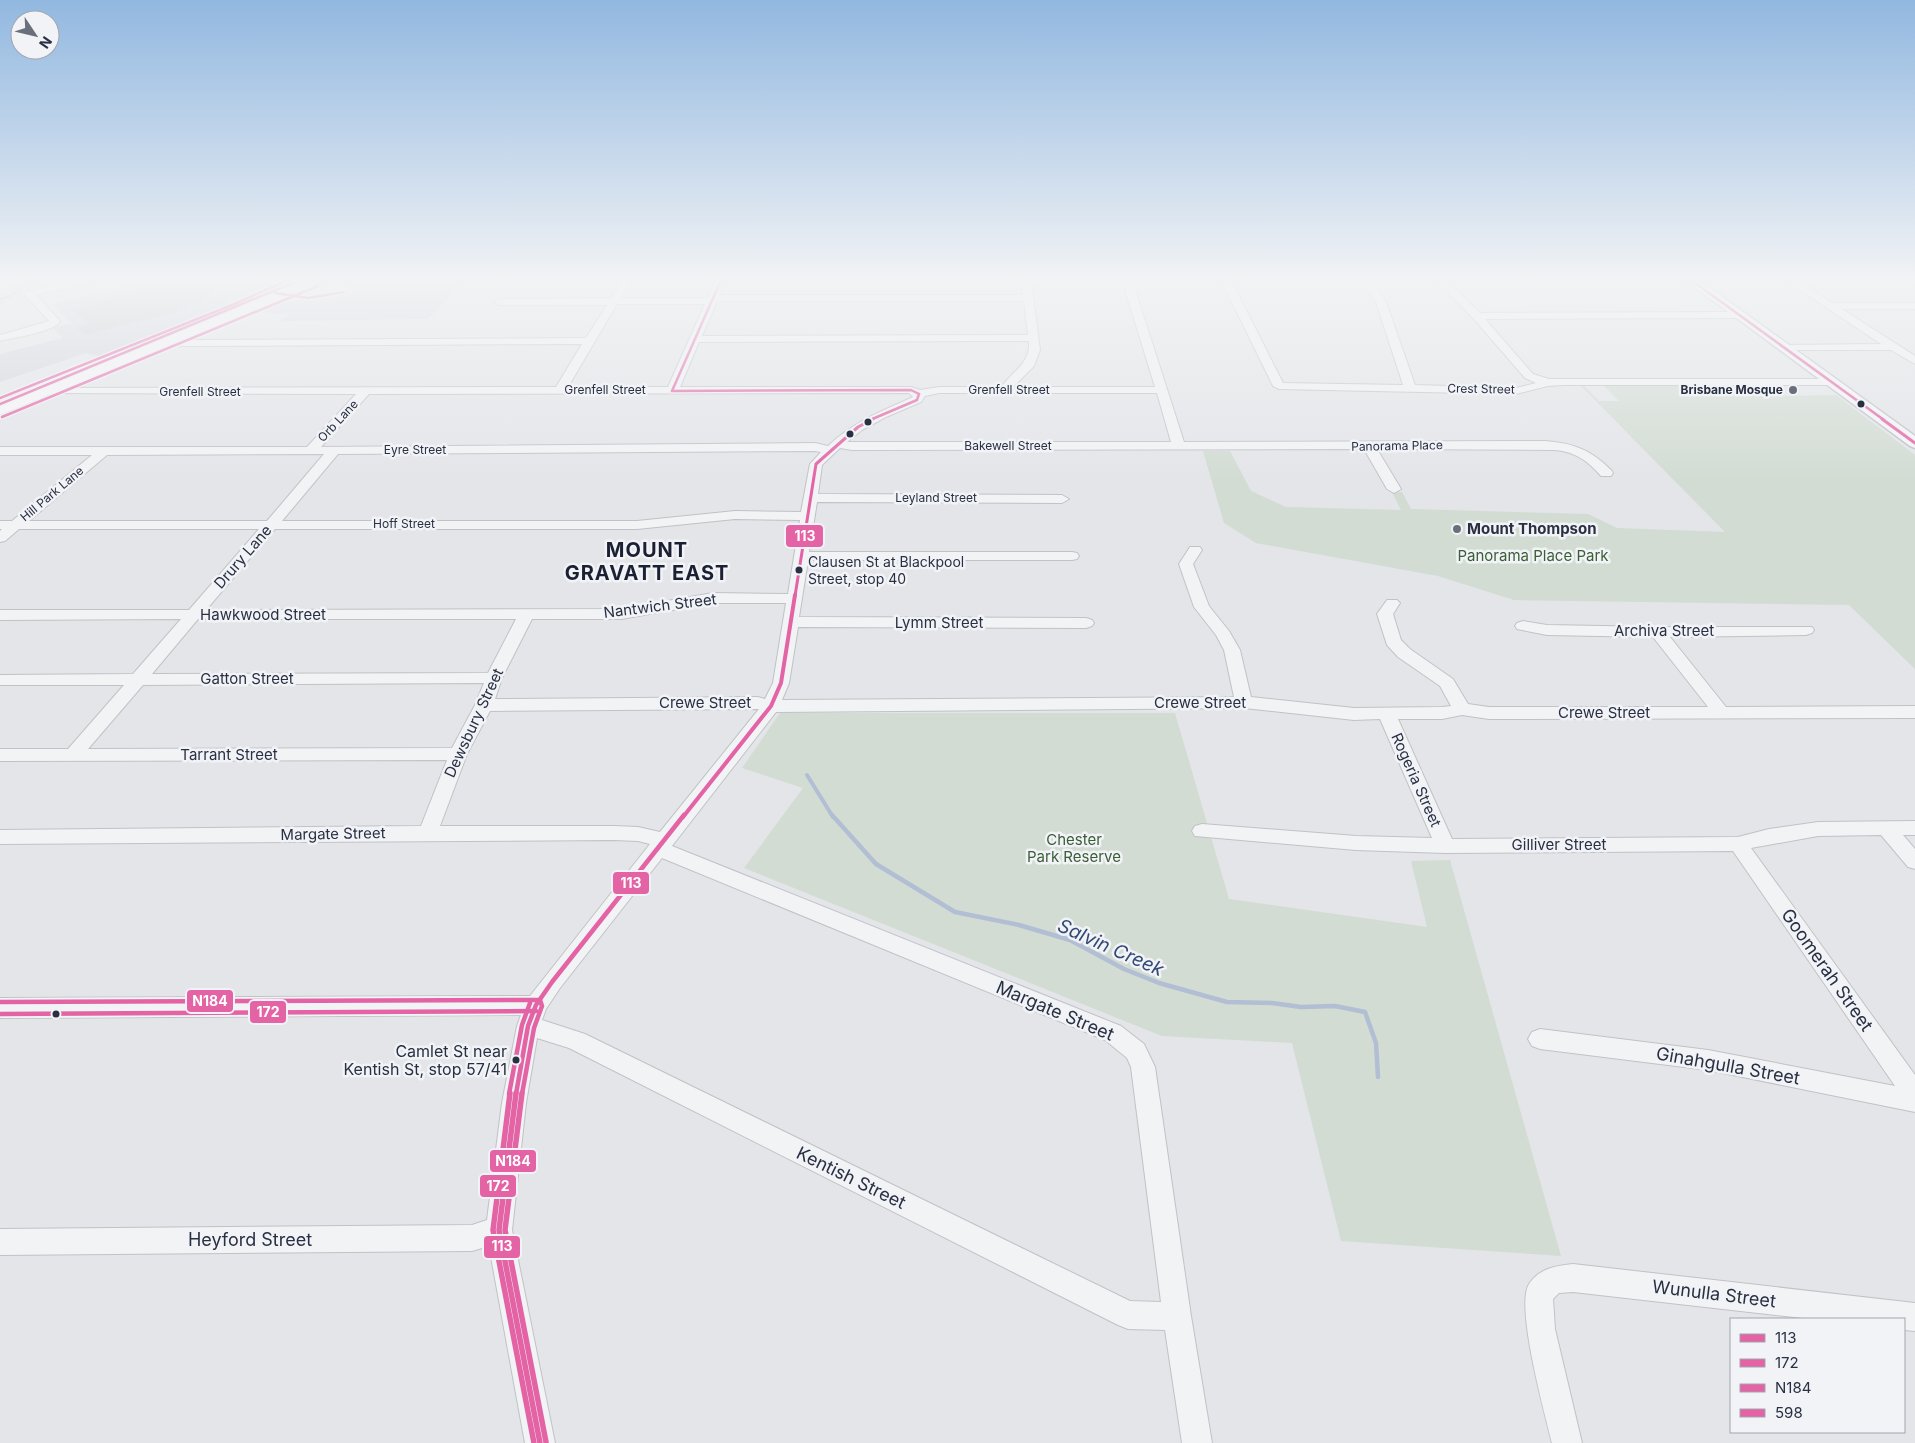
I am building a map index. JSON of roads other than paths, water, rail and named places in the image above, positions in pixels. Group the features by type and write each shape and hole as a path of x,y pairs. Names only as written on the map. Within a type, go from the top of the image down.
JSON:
{"main road":[{"path":"0,405 144,347"},
{"path":"0,410 153,347"},
{"path":"1784,348 1915,443"}],"street":[{"path":"560,390 586,347"},
{"path":"672,391 691,347"},
{"path":"1004,390 1030,364 1035,347"},
{"path":"1148,347 1179,446"},
{"name":"Crest Street","path":"1260,347 1279,386 1516,391 1539,383 1827,379"},
{"path":"1396,347 1410,388"},
{"path":"1504,347 1523,370 1539,383"},
{"path":"1784,348 1857,347"},
{"path":"1895,347 1915,361"},
{"path":"1901,347 1915,348"},
{"name":"Grenfell Street","path":"46,391 911,390 919,394 939,390 1162,390"},
{"name":"Orb Lane","path":"311,450 365,391"},
{"path":"540,1443 498,1230 514,1103 532,1016 558,975 771,706 781,683 816,464 848,434 870,420 917,400 919,394"},
{"name":"Panorama Place","path":"1179,446 1560,446 1577,450 1592,457 1606,473"},
{"name":"Bakewell Street","path":"833,447 1179,446"},
{"path":"1369,446 1394,489"},
{"name":"Eyre Street","path":"0,451 588,450 833,447"},
{"name":"Drury Lane","path":"73,755 335,450"},
{"name":"Hill Park Lane","path":"0,538 104,451"},
{"name":"Leyland Street","path":"811,498 1062,499"},
{"name":"Hoff Street","path":"0,525 636,525 735,515 807,516"},
{"path":"1195,550 1186,564 1202,607 1223,634 1232,650 1244,702"},
{"path":"801,556 1072,556"},
{"name":"Nantwich Street","path":"526,615 621,614 713,598 794,599"},
{"path":"1392,603 1385,614 1393,642 1404,653 1447,683 1462,709"},
{"name":"Hawkwood Street","path":"0,616 526,615"},
{"name":"Dewsbury Street","path":"428,833 458,754 484,705 494,678 526,615"},
{"name":"Lymm Street","path":"791,622 1086,623"},
{"name":"Archiva Street","path":"1523,626 1547,630 1658,632 1806,630"},
{"path":"1658,632 1721,712"},
{"name":"Gatton Street","path":"0,680 494,678"},
{"name":"Crewe Street","path":"484,705 758,703 771,706 1244,702 1354,714 1442,713 1462,709 1489,713 1915,712"},
{"name":"Rogeria Street","path":"1387,714 1445,846"},
{"name":"Tarrant Street","path":"0,755 458,754"},
{"name":"Gilliver Street","path":"1202,831 1356,843 1445,846 1738,844 1770,836 1818,828 1915,828"},
{"path":"1886,828 1915,862"},
{"name":"Margate Street","path":"0,837 428,833 638,834 1113,1033 1136,1051 1143,1067 1176,1316 1197,1443"},
{"name":"Goomerah Street","path":"1738,844 1915,1095"},
{"name":"Kentish Street","path":"0,1008 532,1016 559,1034 577,1041 1128,1315 1176,1316"},
{"name":"Ginahgulla Street","path":"1540,1039 1708,1060 1915,1101"},
{"name":"Heyford Street","path":"0,1242 472,1238 498,1230"},
{"name":"Wunulla Street","path":"1567,1443 1541,1329 1540,1294 1552,1280 1574,1278 1915,1317"}],"waterway":[{"name":"Salvin Creek","path":"807,775 833,817"},
{"name":"Salvin Creek","path":"832,815 876,864 955,912 1019,925 1070,940 1124,969 1159,983 1227,1002 1272,1003 1301,1007 1335,1006 1365,1012 1376,1043 1378,1077"}],"place":[{"name":"Brisbane Mosque","path":"1793,390"},
{"name":"Mount Thompson","path":"1457,529"},
{"name":"Clausen St at Blackpool Street, stop 40","path":"799,570"},
{"name":"Camlet St near Kentish St, stop 57/41","path":"516,1060"}],"district":[{"name":"MOUNT GRAVATT EAST","path":"647,562"}],"park label":[{"name":"Panorama Place Park","path":"1533,556"},
{"name":"Chester Park Reserve","path":"1074,848"}]}
